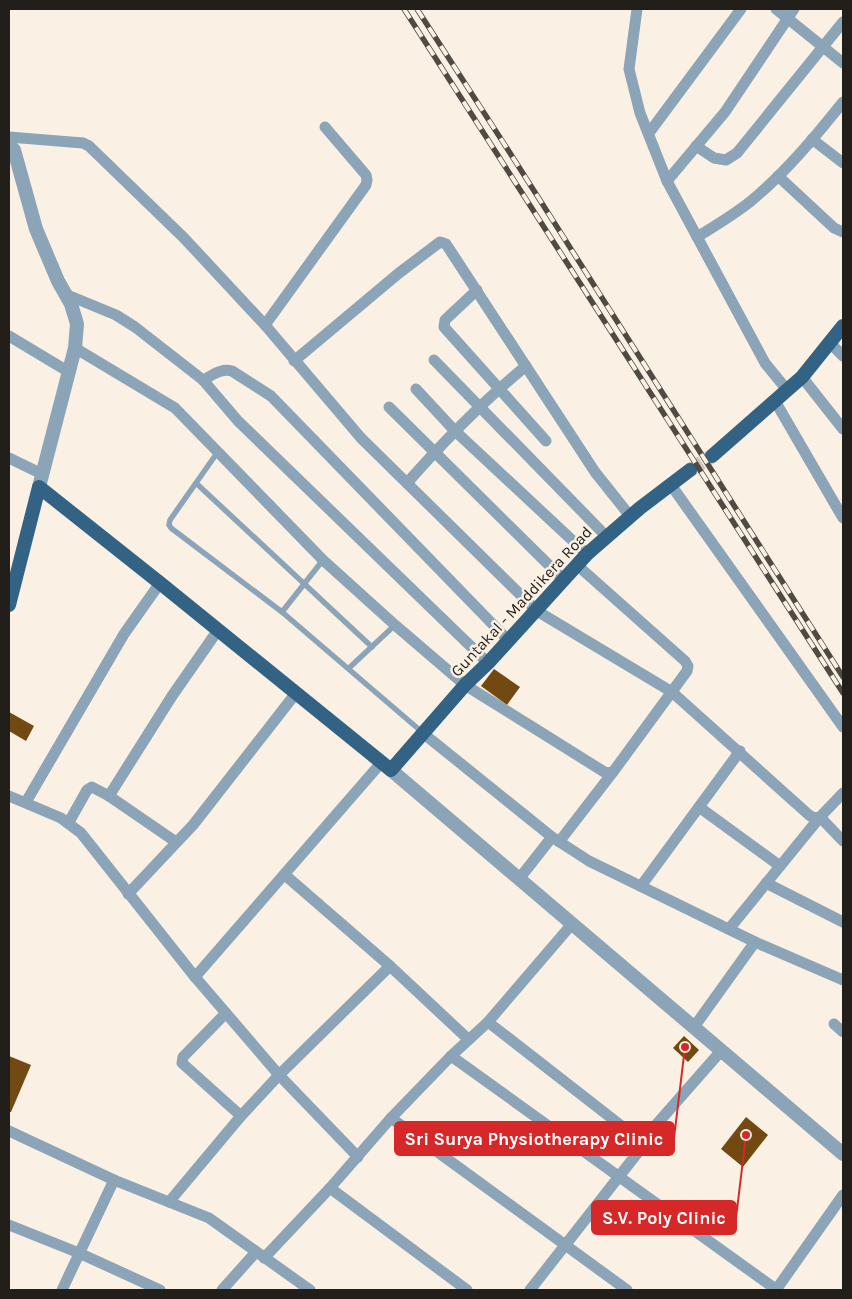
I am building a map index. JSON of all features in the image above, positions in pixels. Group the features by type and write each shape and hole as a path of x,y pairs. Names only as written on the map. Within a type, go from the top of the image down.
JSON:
{"main road":[{"path":"712,456 802,377 843,326"},
{"name":"Guntakal - Maddikera Road","path":"386,766 424,734 465,685 509,641 587,554 630,516 690,470"},
{"path":"9,605 40,480 160,583 386,766"}],"street":[{"path":"637,9 629,69 640,112 667,181 765,363 787,390"},
{"path":"649,133 741,9"},
{"path":"776,9 791,13 824,48 843,63"},
{"path":"667,181 724,112 791,13"},
{"path":"696,146 714,158 726,160 737,154 843,22"},
{"path":"697,237 750,202 778,176 843,102"},
{"path":"265,325 366,185 366,175 325,127"},
{"path":"9,137 83,142 89,146 184,238 265,325 361,438 537,610 672,692 740,751 809,815 814,818 820,817"},
{"path":"812,139 843,163"},
{"path":"9,145 14,150 36,229 71,304 77,324 75,348 40,480 9,458"},
{"path":"778,176 834,228 843,232"},
{"path":"294,361 399,273 440,242 446,244 478,290 595,472 630,516"},
{"path":"478,290 445,320 444,326 546,441"},
{"path":"65,294 116,315 135,327 203,380 238,421 488,663"},
{"path":"9,336 69,372"},
{"path":"830,343 843,356"},
{"path":"75,348 175,408 323,560 465,685 606,773 613,772"},
{"path":"434,360 606,536"},
{"path":"407,483 454,430 526,366"},
{"path":"203,380 222,369 227,369 271,396 509,641"},
{"path":"802,377 843,429"},
{"path":"416,389 454,430 587,554"},
{"path":"775,401 843,518"},
{"path":"389,407 564,580"},
{"path":"671,485 843,727"},
{"path":"519,879 613,772 687,671 688,666 686,661 577,565"},
{"path":"26,802 124,634 160,583"},
{"path":"110,796 172,696 218,630"},
{"path":"128,894 192,825 296,693"},
{"path":"424,734 556,839 589,861 755,942 843,980"},
{"path":"641,886 740,751"},
{"path":"195,978 284,875 386,766 843,1154"},
{"path":"69,822 87,790 95,788 110,796 176,842"},
{"path":"729,929 820,817 843,793"},
{"path":"9,796 69,822 81,833 195,978 279,1075 358,1157"},
{"path":"699,807 780,866"},
{"path":"820,817 843,841"},
{"path":"284,875 390,966 468,1039"},
{"path":"766,883 843,922"},
{"path":"222,1290 330,1188 391,1118 468,1039 488,1022 572,924"},
{"path":"694,1028 755,942"},
{"path":"169,1202 240,1116 390,966"},
{"path":"226,1013 183,1057 182,1063 240,1116"},
{"path":"488,1022 641,1142"},
{"path":"530,1290 639,1151 641,1142 722,1051"},
{"path":"451,1056 776,1290 843,1195"},
{"path":"391,1118 627,1290"},
{"path":"9,1130 114,1180 209,1218 310,1290"},
{"path":"62,1290 114,1180"},
{"path":"330,1188 467,1290"},
{"path":"9,1225 79,1253 160,1290"}],"lane":[{"path":"217,453 170,520 171,528 282,612 424,734"},
{"path":"197,484 372,647"},
{"path":"282,612 323,560"},
{"path":"349,668 395,625"}],"building":[{"path":"494,669 520,687 507,705 481,686"},
{"path":"9,712 34,726 26,741 9,731"},
{"path":"684,1036 699,1050 688,1062 673,1048"},
{"path":"9,1056 31,1065 11,1112 9,1112"},
{"path":"746,1117 768,1135 743,1167 721,1149"}],"tunnel":[{"path":"690,470 712,456"}],"railway":[{"path":"404,9 843,693"},
{"path":"417,9 843,677"}],"place":[{"name":"Sri Surya Physiotherapy Clinic","path":"685,1047"},
{"name":"S.V. Poly Clinic","path":"746,1135"}]}
